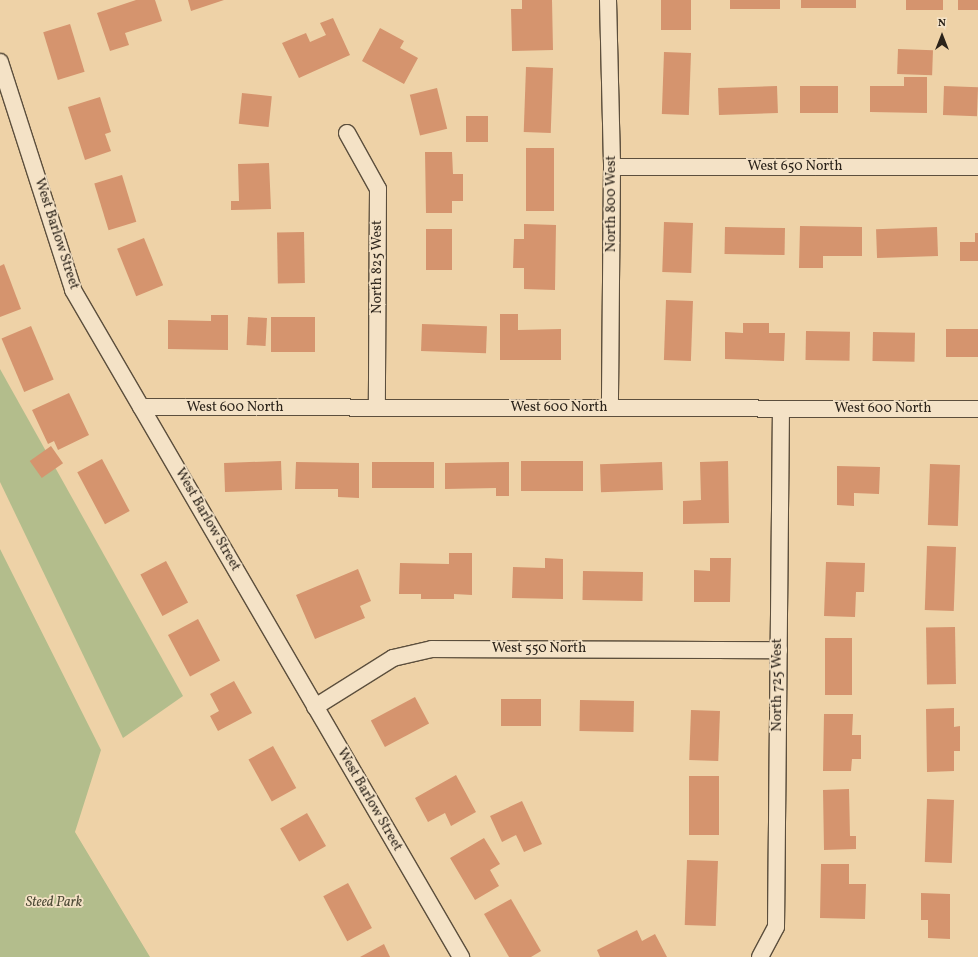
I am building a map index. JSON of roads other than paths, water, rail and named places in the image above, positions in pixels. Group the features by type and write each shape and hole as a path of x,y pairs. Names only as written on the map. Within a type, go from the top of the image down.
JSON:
{"street":[{"name":"North 800 West","path":"608,0 612,167 610,408"},
{"name":"West Barlow Street","path":"0,62 73,290 461,957"},
{"name":"North 825 West","path":"347,133 378,189 377,408"},
{"name":"West 650 North","path":"612,167 978,167"},
{"name":"West 600 North","path":"141,407 978,409"},
{"name":"North 725 West","path":"760,957 776,927 781,409"},
{"name":"West 550 North","path":"315,707 393,658 432,649 779,650"}],"park label":[{"name":"Steed Park","path":"54,903"}]}
